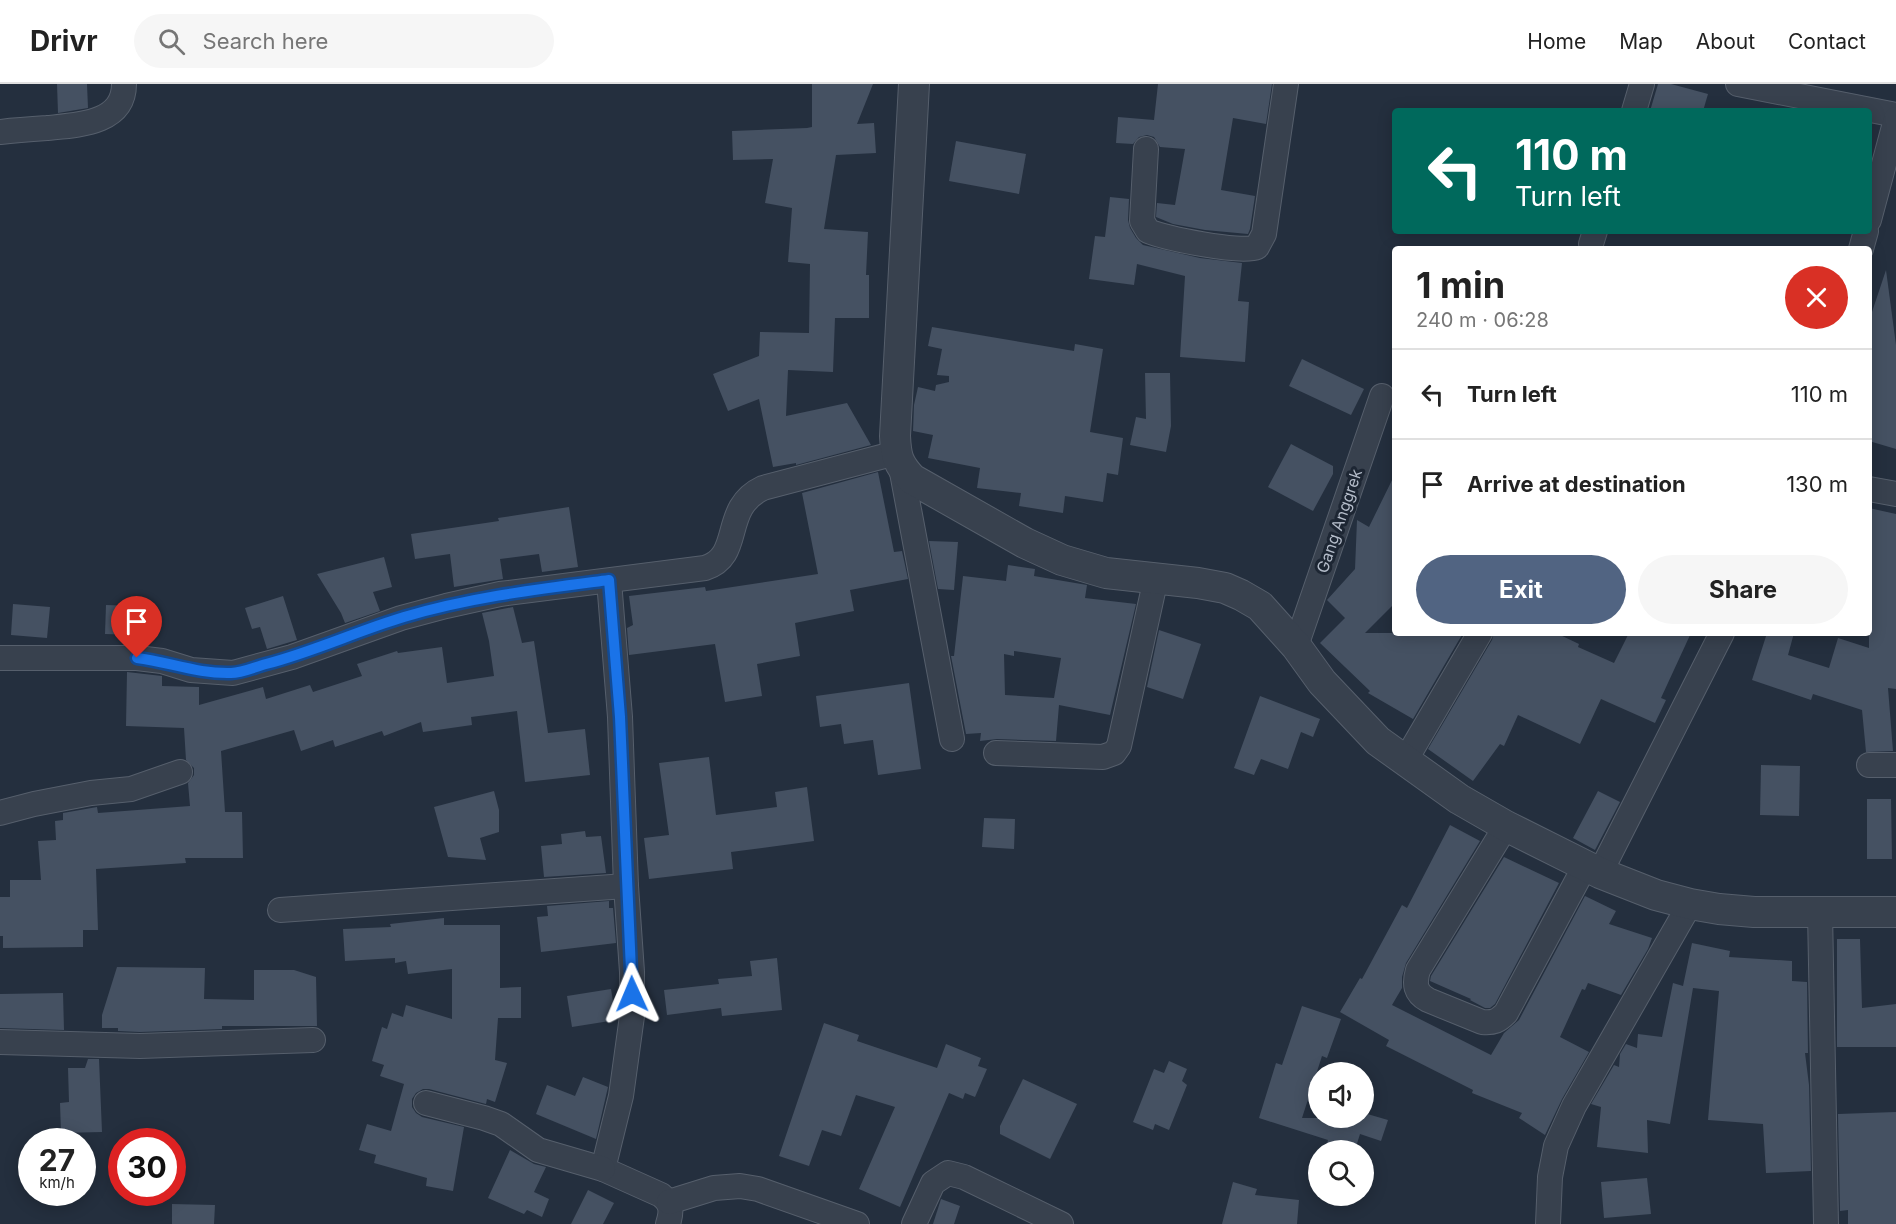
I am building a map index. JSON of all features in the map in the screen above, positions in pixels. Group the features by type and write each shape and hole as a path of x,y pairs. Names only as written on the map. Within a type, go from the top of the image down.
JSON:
{"street":[{"path":"0,132 89,123 108,115 117,107 124,93 124,84"},
{"path":"914,84 895,436 952,739"},
{"path":"1146,149 1142,221 1148,231 1215,246 1247,250 1257,247 1264,234 1286,84"},
{"path":"1635,108 1642,84"},
{"path":"1738,84 1860,108"},
{"path":"1872,110 1896,115"},
{"path":"1872,209 1896,119"},
{"name":"Gang Anggrek","path":"1296,646 1382,396"},
{"path":"898,460 912,479 932,492 1025,543 1062,560 1106,573 1225,588 1260,606 1296,646 1322,682 1378,741 1459,799 1506,826 1626,885 1690,904 1754,912 1896,912"},
{"path":"0,658 137,658 162,661 191,670 233,673 292,657 401,618 446,606 500,594 705,568 722,559 738,511 753,493 763,488 898,460"},
{"path":"1872,490 1896,494"},
{"path":"996,753 1103,757 1114,753 1119,746 1156,578"},
{"path":"603,1169 621,1096 632,1016 620,717 609,580"},
{"path":"1405,761 1478,636"},
{"path":"1506,826 1418,970 1415,979 1416,989 1420,996 1482,1022 1492,1023 1506,1013 1593,870 1720,636"},
{"path":"1869,765 1896,765"},
{"path":"0,813 91,793 131,789 180,772"},
{"path":"280,910 626,886"},
{"path":"1548,1224 1550,1177 1556,1146 1574,1106 1690,904"},
{"path":"1820,912 1826,1224"},
{"path":"0,1042 140,1046 313,1040"},
{"path":"426,1103 484,1118 501,1125 538,1150 603,1169 661,1196 668,1213 714,1188 740,1186 758,1189 857,1224"},
{"path":"914,1224 933,1183 948,1173 964,1177 1061,1224"}],"building":[{"path":"57,84 87,84 88,108 58,113"},
{"path":"812,84 873,84 857,124 874,123 876,153 836,155 824,229 868,232 866,275 869,275 869,318 835,318 833,372 788,370 786,416 847,403 871,445 796,465 796,463 773,467 759,399 728,411 713,374 759,356 760,332 809,333 810,264 788,262 792,208 765,203 773,159 733,160 732,131 812,127"},
{"path":"1158,84 1272,84 1266,124 1233,118 1221,190 1255,196 1248,234 1205,230 1173,224 1156,217 1157,203 1175,205 1185,149 1160,147 1154,137 1147,135 1139,137 1133,144 1116,143 1118,117 1154,120"},
{"path":"1658,84 1671,84 1708,94 1704,108 1651,108"},
{"path":"956,141 1026,154 1019,194 949,181"},
{"path":"1110,197 1129,199 1130,228 1143,245 1200,258 1242,263 1238,301 1249,302 1245,362 1180,357 1185,276 1137,264 1134,285 1089,279 1095,236 1105,237"},
{"path":"1886,270 1896,345 1896,449 1872,442 1872,312"},
{"path":"932,327 1074,351 1075,344 1103,349 1090,432 1123,438 1118,475 1107,473 1103,502 1065,496 1063,513 1019,506 1021,493 977,488 980,468 928,458 933,435 913,431 914,405 918,387 935,391 936,385 949,382 949,376 937,375 942,349 928,346"},
{"path":"1302,359 1364,389 1351,415 1289,386"},
{"path":"1145,373 1170,373 1171,426 1166,452 1130,445 1136,417 1146,419"},
{"path":"1291,444 1333,466 1333,474 1313,511 1268,487"},
{"path":"878,472 894,552 902,551 908,579 850,590 854,611 795,623 800,656 757,664 762,696 725,702 715,644 629,655 627,628 633,625 629,596 705,587 706,591 818,574 802,493"},
{"path":"1392,480 1392,606 1365,633 1392,633 1392,636 1461,636 1413,719 1368,693 1370,691 1320,643 1345,618 1327,600 1355,569 1357,520 1369,527"},
{"path":"569,507 578,567 542,572 539,554 500,559 503,579 454,587 450,554 415,559 411,534 499,521 498,518"},
{"path":"1872,509 1896,514 1896,689 1888,688 1893,751 1866,752 1862,710 1813,694 1811,700 1752,680 1766,636 1793,636 1788,655 1829,668 1838,638 1869,648 1869,636 1872,636"},
{"path":"929,541 958,542 954,590 938,589"},
{"path":"384,557 392,587 373,592 380,611 345,623 317,574"},
{"path":"1008,565 1035,569 1034,576 1087,585 1085,598 1136,604 1110,715 1059,705 1056,741 997,739 980,741 981,733 966,734 951,656 954,656 963,576 1006,581","holes":["1014,651 1061,658 1054,698 1005,695 1004,654 1014,656"]},
{"path":"283,596 297,640 267,649 260,627 252,629 245,608"},
{"path":"13,604 50,607 47,638 11,635"},
{"path":"106,605 135,606 135,635 105,634"},
{"path":"513,607 522,643 534,641 548,733 585,729 590,775 525,782 517,711 471,717 472,725 423,732 421,722 384,736 382,731 335,747 333,740 301,751 294,730 221,751 225,812 242,812 243,858 185,858 186,863 96,869 98,930 83,930 83,947 3,948 3,936 0,936 0,897 10,897 10,880 41,880 38,841 56,840 55,821 63,820 63,813 97,807 98,813 190,806 188,783 194,775 194,768 186,760 184,728 126,726 127,672 162,676 162,686 199,687 199,705 263,687 266,699 310,685 313,692 362,676 357,664 397,651 398,653 442,647 447,683 494,676 482,613"},
{"path":"1159,630 1201,644 1183,699 1147,687"},
{"path":"1493,636 1562,636 1579,644 1578,647 1614,663 1628,636 1690,636 1661,698 1666,700 1655,723 1601,699 1580,744 1518,715 1504,746 1500,744 1473,781 1428,749"},
{"path":"909,683 921,769 878,775 873,740 844,744 841,724 820,727 816,696"},
{"path":"1260,696 1320,719 1313,737 1301,732 1288,769 1261,759 1254,775 1234,768"},
{"path":"709,757 716,815 777,807 775,792 807,787 814,841 731,852 733,869 649,879 644,838 669,835 659,763"},
{"path":"1761,765 1800,766 1799,816 1760,815"},
{"path":"494,791 499,810 499,832 480,838 486,860 448,857 434,807"},
{"path":"1598,791 1620,802 1595,850 1573,838"},
{"path":"1867,799 1891,799 1892,859 1867,859"},
{"path":"984,818 1015,819 1014,849 982,847"},
{"path":"1450,825 1480,841 1406,963 1402,988 1392,1005 1491,1055 1504,1033 1519,1020 1585,896 1616,911 1609,924 1652,938 1621,995 1588,983 1585,990 1582,989 1560,1037 1589,1052 1562,1099 1545,1135 1519,1118 1522,1113 1472,1093 1473,1090 1386,1046 1389,1040 1340,1012 1360,978 1362,979 1402,905 1407,908"},
{"path":"585,831 586,837 601,836 606,873 544,877 541,846 562,844 561,834"},
{"path":"1504,857 1559,883 1495,1004 1490,1008 1485,1008 1471,999 1430,981"},
{"path":"609,901 609,908 613,908 616,943 541,952 537,917 548,916 547,906"},
{"path":"444,918 444,925 500,925 500,988 521,987 521,1018 498,1018 495,1060 507,1063 495,1102 487,1099 486,1104 429,1089 416,1093 412,1099 412,1107 422,1117 464,1127 453,1191 426,1186 427,1178 374,1163 376,1155 359,1150 367,1124 391,1131 404,1084 380,1076 384,1065 372,1061 382,1027 387,1029 392,1013 403,1017 406,1005 452,1019 452,969 408,974 406,961 395,963 395,958 345,961 343,929 391,927 390,924"},
{"path":"1837,939 1860,939 1862,1008 1896,1004 1896,1047 1837,1047"},
{"path":"1692,943 1730,951 1729,957 1792,961 1792,981 1807,982 1808,1053 1805,1053 1809,1085 1811,1171 1766,1173 1763,1124 1708,1120 1719,991 1693,988 1670,1124 1647,1120 1648,1153 1597,1147 1601,1107 1591,1104 1614,1065 1619,1067 1620,1054 1626,1044 1637,1048 1638,1034 1662,1037 1673,983 1683,986"},
{"path":"777,958 782,1010 722,1016 721,1008 667,1015 664,990 719,984 718,979 752,976 750,961"},
{"path":"117,967 205,968 204,999 254,1000 254,970 294,970 316,977 317,1026 222,1026 222,1029 140,1032 102,1028 102,1015"},
{"path":"611,989 616,1020 572,1027 567,996"},
{"path":"63,993 64,1030 0,1028 0,994"},
{"path":"1302,1006 1341,1019 1327,1058 1322,1056 1320,1062 1308,1062 1308,1099 1302,1118 1308,1118 1308,1128 1374,1128 1374,1116 1388,1120 1381,1141 1360,1134 1358,1140 1328,1140 1259,1118 1276,1063 1282,1065"},
{"path":"824,1023 859,1035 857,1041 937,1068 946,1044 981,1058 978,1066 987,1069 975,1097 965,1093 963,1099 949,1093 900,1207 859,1189 895,1107 856,1095 841,1136 822,1130 809,1166 779,1156"},
{"path":"88,1059 99,1059 102,1132 96,1132 96,1128 61,1128 60,1103 69,1102 68,1068 85,1068"},
{"path":"1169,1061 1187,1069 1182,1081 1187,1085 1169,1130 1155,1124 1153,1130 1133,1122 1154,1069 1164,1073"},
{"path":"583,1077 608,1087 596,1139 536,1114 547,1085 575,1096"},
{"path":"1023,1079 1077,1104 1050,1159 1000,1134 1000,1126"},
{"path":"1896,1112 1896,1224 1848,1224 1848,1210 1840,1211 1838,1114"},
{"path":"510,1150 534,1164 546,1167 534,1192 549,1199 542,1217 527,1210 524,1214 488,1198"},
{"path":"1647,1178 1651,1214 1604,1218 1601,1182"},
{"path":"1233,1182 1257,1189 1255,1195 1299,1200 1297,1224 1222,1224"},
{"path":"588,1190 614,1203 603,1224 571,1224"},
{"path":"941,1199 960,1206 954,1224 933,1224"},
{"path":"215,1205 214,1224 172,1224 172,1206"}],"route":[{"path":"137,658 162,661 191,670 233,673 292,657 401,618 446,606 500,594 609,580 620,717 632,994"}]}
